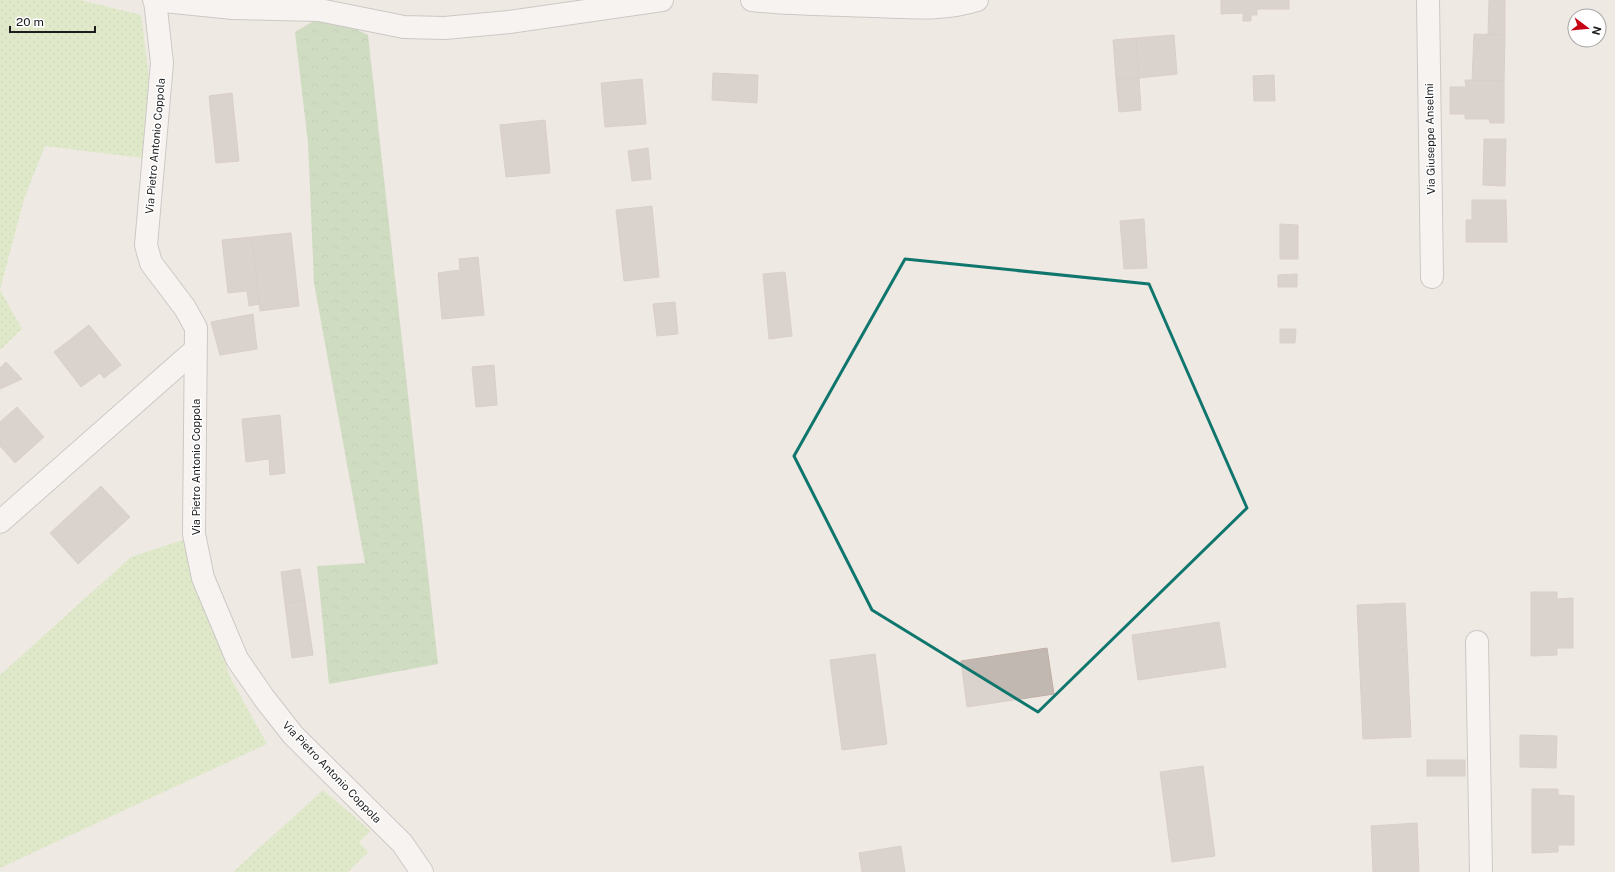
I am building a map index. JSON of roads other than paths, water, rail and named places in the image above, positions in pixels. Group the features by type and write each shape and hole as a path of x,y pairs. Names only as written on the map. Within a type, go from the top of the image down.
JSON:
{"street":[{"path":"154,0 233,8 319,10 404,27 445,28 509,22 662,0"},
{"name":"Via Pietro Antonio Coppola","path":"154,0 162,63 146,246 151,264 185,308 196,328 196,390 193,477 194,534 203,578 237,659 264,698 293,735 402,843 422,872"},
{"path":"752,0 782,4 929,8 968,3 977,0"},
{"name":"Via Giuseppe Anselmi","path":"1428,0 1432,277"},
{"path":"0,522 195,350"},
{"path":"1477,642 1481,872"}]}
